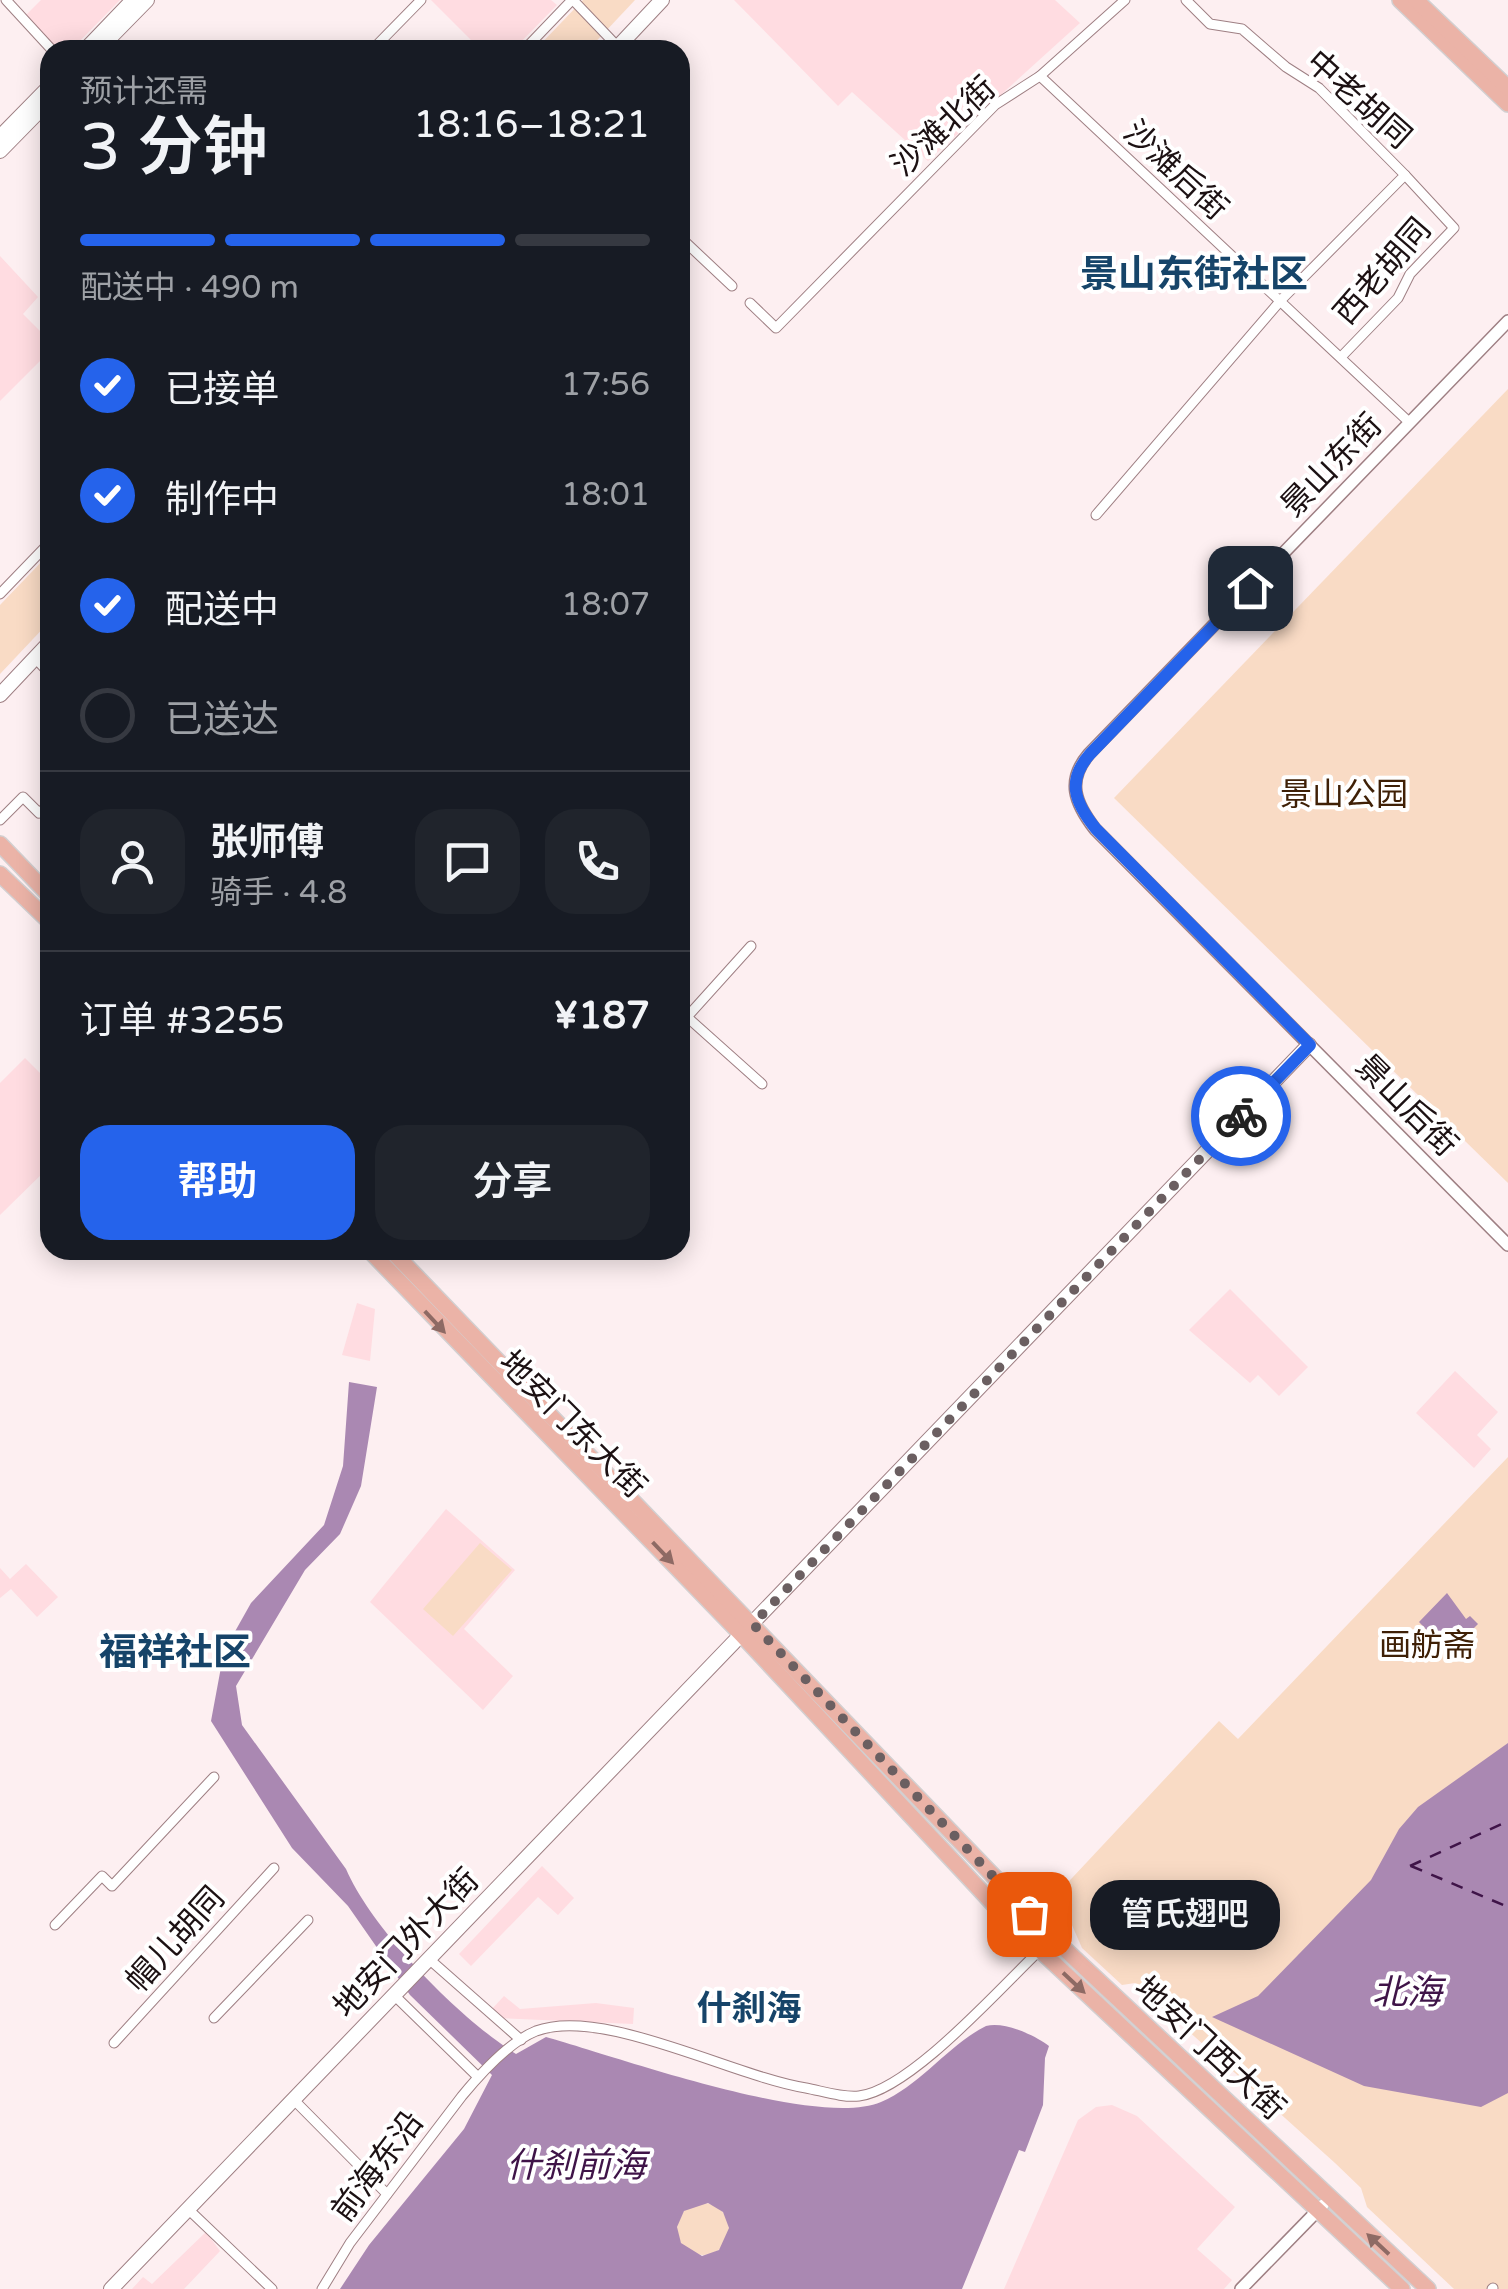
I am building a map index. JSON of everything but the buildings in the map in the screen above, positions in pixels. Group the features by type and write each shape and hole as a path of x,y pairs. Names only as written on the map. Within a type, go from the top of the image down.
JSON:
{"main road":[{"path":"95,40 133,0"},
{"path":"108,40 148,0"},
{"path":"624,40 662,0"},
{"path":"1400,0 1508,104"},
{"path":"1416,0 1508,88"},
{"path":"0,137 40,96"},
{"path":"0,152 40,110"},
{"path":"0,694 40,653"},
{"path":"0,844 40,886"},
{"path":"0,874 40,912"},
{"name":"地安门外大街","path":"111,2289 1310,1045"},
{"name":"地安门东大街","path":"379,1260 747,1629"},
{"name":"地安门东大街","path":"408,1260 747,1629"},
{"name":"地安门西大街","path":"747,1629 1040,1950 1324,2204 1428,2289"},
{"name":"地安门西大街","path":"747,1629 1324,2204 1402,2289"}],"street":[{"path":"6,0 43,40"},
{"path":"382,40 421,0"},
{"path":"534,40 572,0 610,40"},
{"name":"沙滩北街","path":"750,303 776,328 994,105 1040,76 1126,0"},
{"name":"中老胡同","path":"1096,515 1282,299 1405,175 1319,88 1286,67 1242,28 1210,24 1186,0"},
{"name":"沙滩后街","path":"1040,76 1187,218 1282,299 1410,423"},
{"name":"西老胡同","path":"1342,356 1398,298 1410,274 1454,228 1405,175"},
{"path":"690,246 732,286"},
{"name":"景山东街","path":"1074,780 1090,754 1508,321"},
{"path":"0,594 40,552"},
{"path":"35,658 40,663"},
{"name":"景山后街","path":"1074,780 1075,796 1096,829 1508,1245"},
{"path":"0,820 23,797 40,813"},
{"path":"690,1014 752,946"},
{"path":"690,1020 762,1084"},
{"path":"54,1925 102,1876 112,1886 214,1776"},
{"name":"帽儿胡同","path":"114,2044 274,1868"},
{"path":"214,2018 308,1920"},
{"path":"429,1959 522,2040 535,2031 576,2022 611,2029 765,2081 857,2097 898,2081 1040,1950"},
{"path":"394,1995 478,2077"},
{"name":"前海东沿","path":"322,2289 388,2194 478,2077 522,2040"},
{"path":"294,2100 388,2194"},
{"path":"1241,2289 1324,2204"},
{"path":"188,2209 272,2289"}],"shaded area":[{"path":"41,0 120,0 81,40 48,40 25,16"},
{"path":"431,0 551,0 557,5 523,40 471,40"},
{"path":"734,0 1055,0 1080,23 928,161 852,92 838,106"},
{"path":"0,256 38,297 23,314 40,331 40,361 0,401"},
{"path":"25,1058 40,1073 40,1176 0,1215 0,1083"},
{"path":"1230,1289 1308,1367 1279,1396 1258,1375 1250,1383 1189,1330"},
{"path":"357,1303 375,1309 370,1361 342,1355"},
{"path":"1455,1371 1498,1412 1477,1435 1491,1449 1474,1468 1416,1413"},
{"path":"446,1509 515,1570 464,1629 513,1676 483,1710 370,1602"},
{"path":"26,1564 58,1597 37,1617 11,1589 0,1598 0,1568 10,1579"},
{"path":"542,1866 574,1898 558,1915 538,1897 471,1966 459,1954"},
{"path":"504,1996 520,2009 596,2003 634,2008 633,2024 499,2018 491,2010"},
{"path":"1112,2105 1137,2116 1235,2207 1197,2249 1232,2280 1224,2289 1004,2289 1078,2120 1096,2107"},
{"path":"206,2232 220,2251 184,2289 132,2289 143,2277 152,2284"}],"green space":[{"path":"583,0 635,0 597,40 545,40"},
{"name":"景山公园","path":"1508,389 1508,1183 1114,798"},
{"path":"40,563 40,632 0,674 0,605"},
{"name":"画舫斋","path":"1508,1457 1508,2289 1454,2289 1367,2207 1361,2188 1335,2163 1135,1983 1122,1985 1082,1948 1058,1893 1219,1721 1238,1739"},
{"path":"480,1543 512,1570 453,1636 423,1609"},
{"path":"703,2203 721,2211 729,2229 721,2247 703,2255 685,2247 677,2229 685,2211"}],"water":[{"name":"什刹前海","path":"349,1382 377,1387 361,1486 340,1534 305,1570 236,1686 242,1725 346,1869 376,1919 444,1996 516,2054 546,2037 766,2099 851,2108 895,2095 986,2026 1011,2027 1043,2042 1049,2046 1043,2105 1025,2152 1019,2150 962,2289 340,2289 369,2245 464,2129 492,2075 410,1995 348,1906 292,1848 211,1721 224,1651 251,1603 324,1525 343,1466","holes":["708,2203 723,2212 729,2228 719,2250 702,2256 681,2243 677,2227 684,2211"]},
{"path":"1447,1593 1466,1619 1470,1616 1478,1624 1449,1653 1419,1622"},
{"name":"北海","path":"1508,1743 1508,2093 1481,2107 1364,2086 1212,2017 1258,1996 1371,1880 1399,1829 1418,1807"}],"ferry route":[{"path":"1410,1866 1508,1821"},
{"path":"1411,1866 1508,1907"}],"way so far":[{"path":"1029,1914 753,1624 1241,1116"}],"place":[{"name":"管氏翅吧","path":"1029,1914"}],"district":[{"name":"景山东街社区","path":"1194,274"},
{"name":"福祥社区","path":"175,1652"},
{"name":"什刹海","path":"749,2008"}],"route":[{"path":"1241,1116 1310,1045 1096,829 1079,806 1074,780 1090,754 1250,588"}]}
